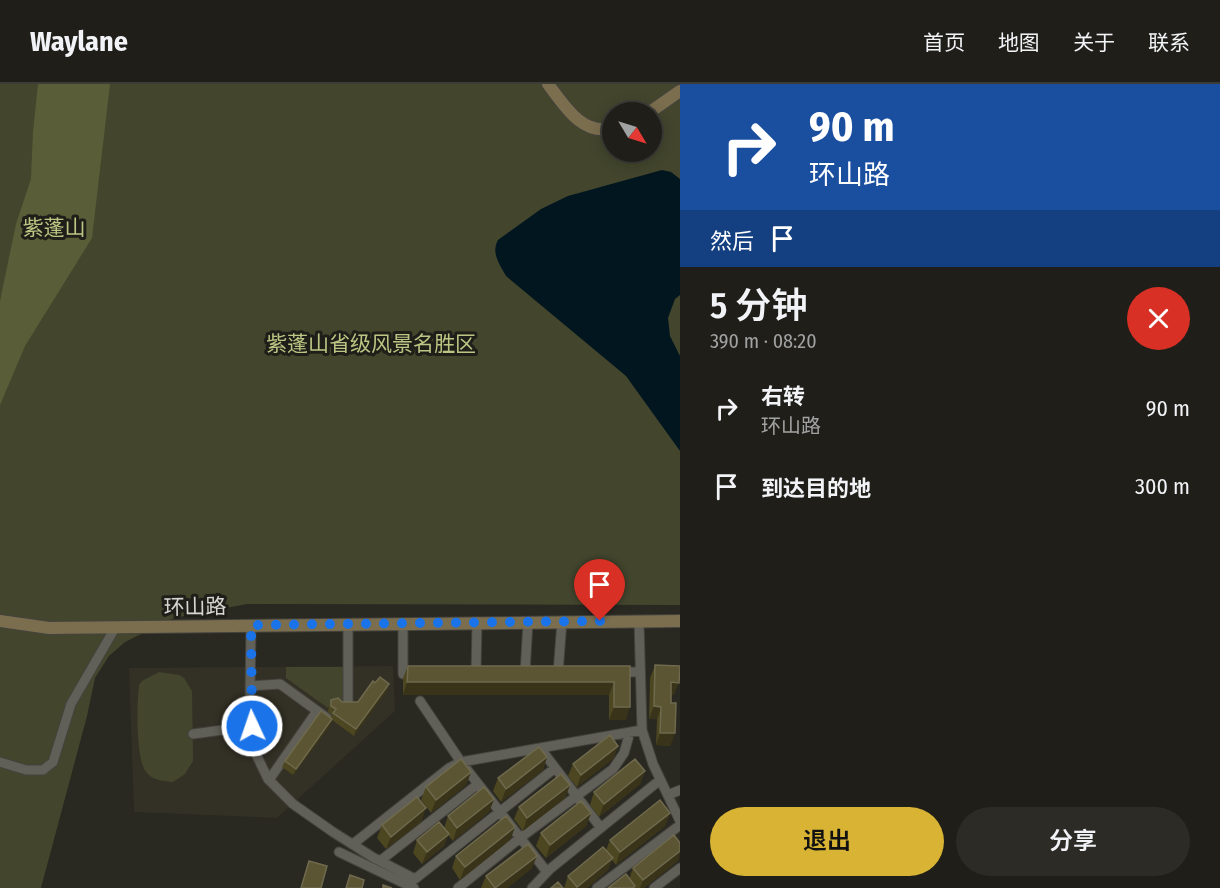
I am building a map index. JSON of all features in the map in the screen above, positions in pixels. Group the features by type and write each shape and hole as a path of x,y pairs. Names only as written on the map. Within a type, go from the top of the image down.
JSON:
{"main road":[{"path":"548,84 565,107 581,123 602,130"},
{"path":"662,104 680,91"},
{"name":"环山路","path":"0,621 50,628 114,628 528,621 680,621"}],"street":[{"path":"528,621 520,673 536,673"},
{"path":"558,673 562,621"},
{"path":"597,888 680,823 660,780 642,730 639,621"},
{"path":"466,674 481,674 477,622"},
{"path":"403,623 403,674 424,674"},
{"path":"348,624 348,709"},
{"path":"251,625 250,686 253,748 268,780 293,804 380,861 415,879 555,768"},
{"path":"0,762 27,770 43,770 53,762 71,704 114,628"},
{"path":"605,672 640,672"},
{"path":"547,673 570,673"},
{"path":"250,686 280,684 327,718"},
{"path":"420,701 461,762 547,872"},
{"path":"268,780 318,711"},
{"path":"193,734 252,726"},
{"path":"353,844 449,768 461,762 642,730"},
{"path":"458,888 520,838 613,769 624,753 630,732"},
{"path":"540,748 601,828"},
{"path":"532,888 547,872 660,780"},
{"path":"380,861 478,783"},
{"path":"668,795 680,790"},
{"path":"339,852 414,888"},
{"path":"654,888 680,868"}],"shaded area":[{"path":"393,666 395,711 277,818 134,812 129,668"}],"green space":[{"name":"紫蓬山省级风景名胜区","path":"0,84 680,84 680,605 247,604 174,618 125,642 109,656 95,678 41,888 0,888"},
{"name":"紫蓬山","path":"38,84 110,84 92,238 25,346 0,405 0,301 16,224 31,179"},
{"path":"286,667 346,667 344,709 329,706 328,708 286,678"},
{"path":"159,672 179,675 184,678 192,691 193,761 185,774 173,782 150,776 140,757 137,717 139,685"}],"water":[{"path":"662,170 671,172 680,179 680,295 675,299 668,318 670,336 680,356 680,451 626,376 506,276 495,249 498,240 541,209 568,196"}],"building":[{"path":"655,665 680,666 679,683 671,682 671,703 676,703 675,733 660,733 661,707 654,706"},
{"path":"408,666 630,666 630,707 614,707 614,682 407,682"},
{"path":"380,677 389,684 356,729 333,713 336,709 331,706 331,700 338,698 342,702 358,702 373,681 375,683"},
{"path":"321,711 332,719 296,769 285,761"},
{"path":"610,735 618,746 581,775 573,764"},
{"path":"539,747 547,757 506,789 498,778"},
{"path":"461,759 471,772 436,800 426,787"},
{"path":"635,759 645,771 604,804 594,792"},
{"path":"561,774 570,785 527,818 519,807"},
{"path":"484,787 494,799 457,828 448,816"},
{"path":"417,797 426,808 391,837 382,825"},
{"path":"660,800 670,813 620,852 610,840"},
{"path":"581,801 591,813 550,845 541,833"},
{"path":"506,816 515,827 465,867 456,856"},
{"path":"439,822 449,834 427,852 417,840"},
{"path":"674,835 680,843 680,851 643,880 633,868"},
{"path":"528,844 537,856 495,888 486,876"},
{"path":"603,847 613,858 577,887 568,876"},
{"path":"309,861 327,866 321,888 301,888"},
{"path":"626,874 635,886 633,888 608,888"},
{"path":"350,875 364,880 362,888 346,888"},
{"path":"558,882 563,888 551,888"}],"route":[{"path":"252,726 251,625 600,621"}]}
